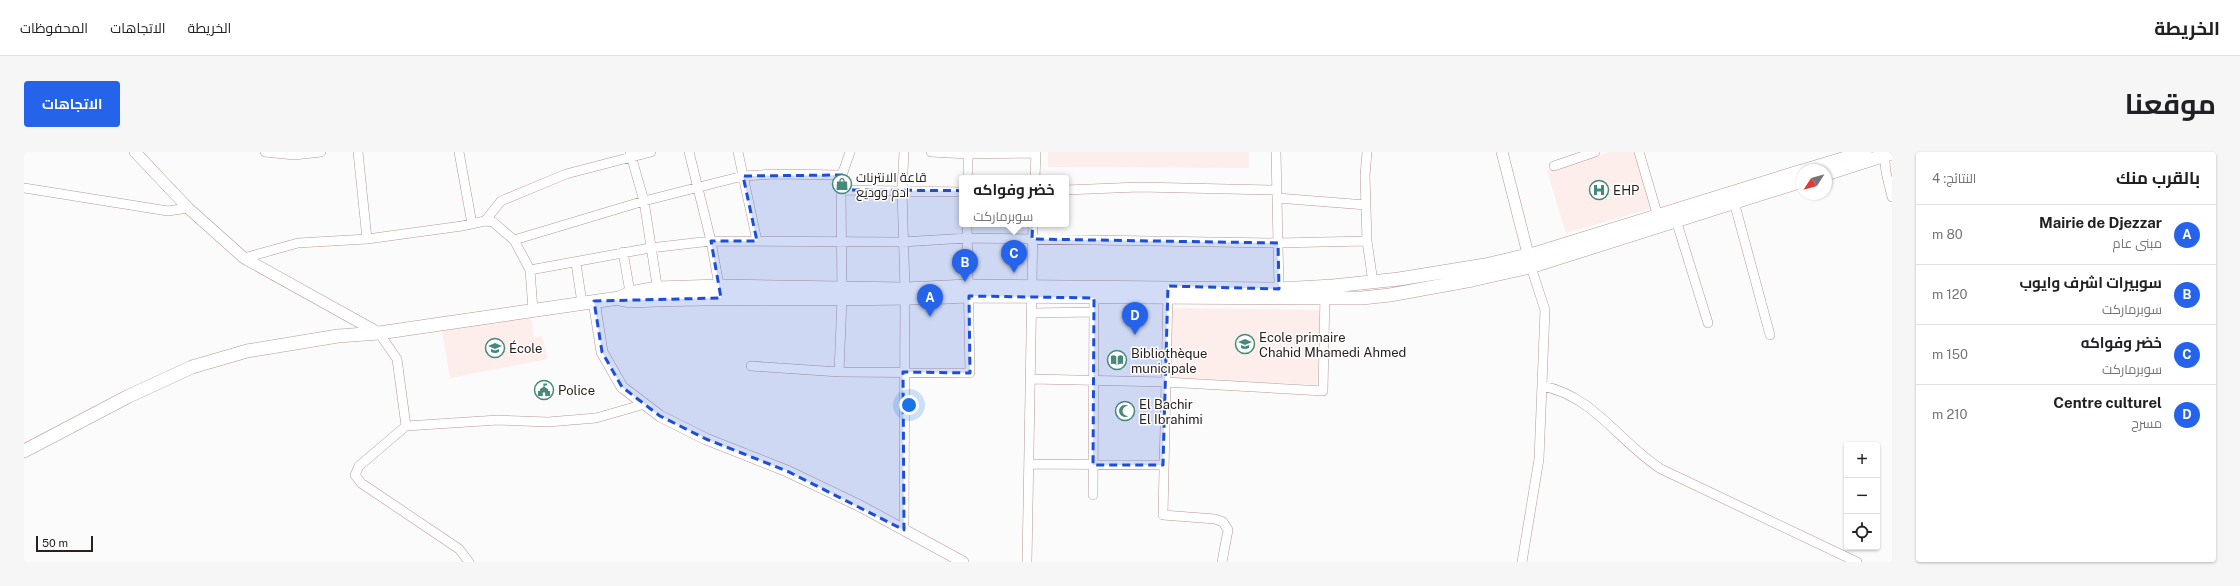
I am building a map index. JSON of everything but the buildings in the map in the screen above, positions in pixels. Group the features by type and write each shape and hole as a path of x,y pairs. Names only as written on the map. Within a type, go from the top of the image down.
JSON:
{"main road":[{"path":"1826,164 1865,152"},
{"path":"1832,172 1887,154"},
{"path":"1659,220 1676,220 1796,173"},
{"path":"1032,291 1094,298 1168,292 1279,289 1325,292 1362,298 1390,295 1472,280 1529,260 1733,197 1796,182"},
{"path":"24,451 129,396 192,367 247,351 338,336 380,333 588,302 658,294 721,292 904,294 968,291 1325,292 1373,282 1529,260"}],"street":[{"path":"135,152 188,208 244,258 380,333 397,359 406,426"},
{"path":"265,152 294,155 321,152"},
{"path":"358,152 367,239"},
{"path":"459,152 472,224"},
{"path":"485,221 501,201 566,174 630,154 651,152"},
{"path":"689,152 712,242 721,292"},
{"path":"738,152 757,241"},
{"path":"839,372 842,294 840,240 841,190 842,175 850,152"},
{"path":"904,152 902,191 904,294 904,530"},
{"path":"931,152 1036,152 1035,175"},
{"path":"1276,152 1279,289"},
{"path":"1367,152 1365,176 1366,205 1368,241 1373,282"},
{"path":"1502,152 1529,260 1545,310 1539,459 1522,562"},
{"path":"1554,166 1595,152"},
{"path":"1639,152 1659,220"},
{"path":"968,153 968,175"},
{"path":"630,154 644,201 658,294"},
{"path":"1887,154 1886,172 1892,198"},
{"path":"514,240 644,201 698,189 743,176 775,174 842,175"},
{"path":"1069,190 1139,187 1276,194 1366,205"},
{"path":"24,188 168,211 188,208"},
{"path":"841,190 959,192"},
{"path":"1733,197 1770,336"},
{"path":"1676,220 1708,323"},
{"path":"244,258 298,242 367,239 485,221 493,222 514,240 530,270 533,310"},
{"path":"751,366 839,372 970,373 967,227"},
{"path":"1027,562 1032,379 1033,227"},
{"path":"530,270 576,263 623,252 712,242 840,240 902,242 967,238 1278,243 1368,241"},
{"path":"623,252 627,298"},
{"path":"576,263 602,352 622,387 660,416 706,439 787,471 862,507 963,562"},
{"path":"1168,292 1163,515 1215,518 1223,522 1228,530 1222,562"},
{"path":"1032,379 1165,382 1323,391 1325,292"},
{"path":"1093,495 1094,298"},
{"path":"1032,313 1094,312"},
{"path":"1542,386 1557,389 1584,402 1642,457 1661,469 1857,562"},
{"path":"469,562 458,549 361,483 355,475 359,466 406,426 490,420 548,422 596,418 645,404"},
{"path":"1030,464 1093,466 1163,465"}],"highlighted area":[{"path":"842,175 841,190 1034,191 1032,239 1278,243 1279,289 1168,286 1163,465 1093,465 1094,298 969,296 970,373 903,372 904,530 787,471 706,439 660,416 622,387 602,352 594,301 721,298 711,241 757,241 743,176"}],"shaded area":[{"path":"1048,152 1249,152 1249,168 1048,167"},
{"name":"EHP","path":"1610,152 1634,152 1652,208 1566,233 1547,171"},
{"name":"Ecole primaire Chahid Mhamedi Ahmed","path":"1172,308 1320,310 1317,385 1172,378"},
{"name":"École","path":"531,316 534,337 542,336 548,359 450,378 442,331"}],"place":[{"name":"قاعة الانترنات ادم ووديع","path":"842,184"},
{"name":"EHP","path":"1599,190"},
{"name":"خضر وفواكه","path":"1014,273"},
{"name":"سوبيرات اشرف وايوب","path":"965,282"},
{"name":"Mairie de Djezzar","path":"930,317"},
{"name":"Centre culturel","path":"1135,335"},
{"name":"Ecole primaire Chahid Mhamedi Ahmed","path":"1245,344"},
{"name":"École","path":"495,348"},
{"name":"Bibliothèque municipale","path":"1117,360"},
{"name":"Police","path":"544,390"},
{"name":"El Bachir El Ibrahimi","path":"1125,411"}]}
